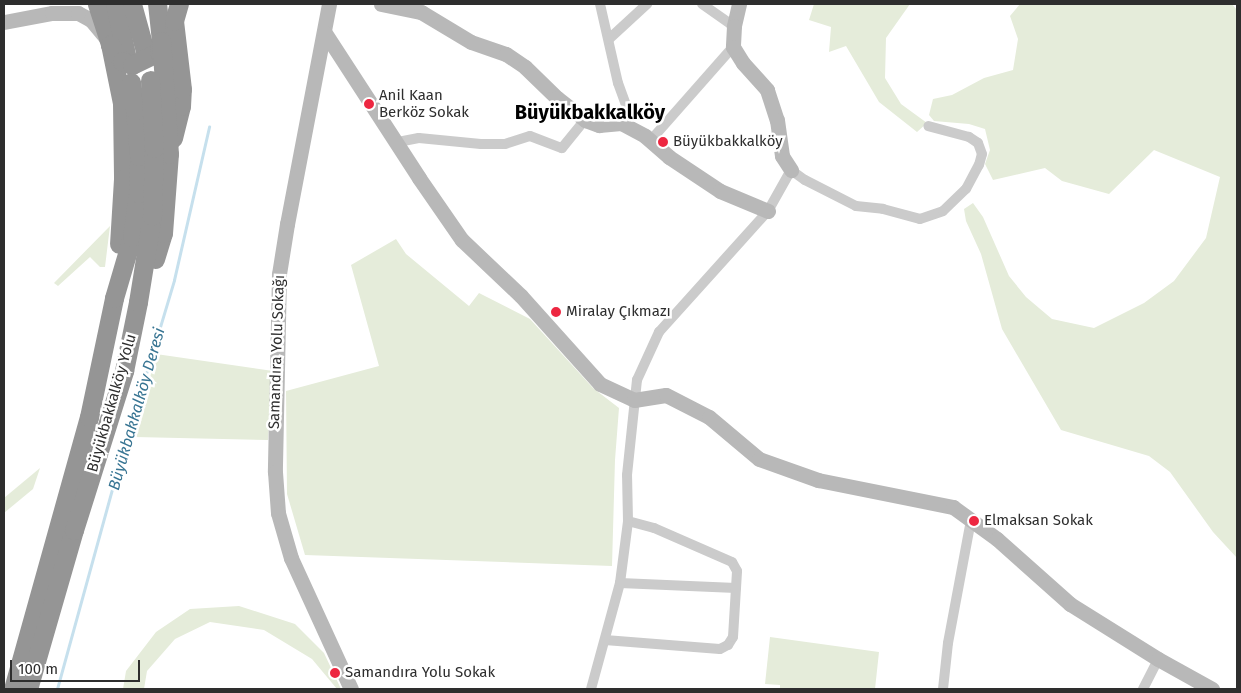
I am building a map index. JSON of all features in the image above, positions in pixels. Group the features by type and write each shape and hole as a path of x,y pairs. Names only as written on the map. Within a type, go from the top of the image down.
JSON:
{"highway":[{"path":"98,4 110,44 122,102 123,179 114,298"},
{"path":"115,4 126,54"},
{"path":"132,4 145,51"},
{"path":"138,302 163,233 169,154 181,97 178,44 174,21 179,4"},
{"path":"159,6 169,154"},
{"path":"110,44 122,61 132,65 159,52 162,41"},
{"name":"Büyükbakkalköy Yolu","path":"28,689 74,530 124,371 138,302 152,216 154,148 150,80"},
{"name":"Büyükbakkalköy Yolu","path":"12,689 90,417 114,298 132,237 138,193 139,156 136,110 130,82"}],"street":[{"path":"4,16 47,4"},
{"name":"Samandıra Yolu Sokağı","path":"329,4 279,274 275,472 278,513 291,558 350,689"},
{"path":"381,4 423,8 471,42 506,54 525,67 585,120 600,125 621,123 650,141 720,191 768,211"},
{"path":"600,4 618,83 628,110 621,123"},
{"path":"608,39 648,4"},
{"path":"702,4 734,26"},
{"path":"740,4 734,26 733,47 743,63 767,90 777,120 782,156 791,170 805,180 856,206 883,209 920,219 943,211 966,189 979,166 982,154 978,143 969,137 928,126"},
{"path":"4,22 52,13 78,13 91,20 102,31 110,44"},
{"path":"325,32 398,142 419,178 462,240 522,296 600,384 634,400 666,395 709,417 759,459 818,480 953,507 997,539 1070,604 1158,659 1193,685 1212,689"},
{"path":"650,141 733,47"},
{"path":"398,142 419,138 481,144 505,144 530,136 562,148 585,120"},
{"path":"591,689 620,583 628,521 628,475 637,380 659,332 768,211 791,170"},
{"path":"943,689 948,643 971,520"},
{"path":"605,640 720,649 728,645 733,637 737,571 730,560 654,528 628,521"},
{"path":"620,583 736,588"},
{"path":"1143,689 1158,659"}],"green space":[{"path":"814,4 910,4 886,38 885,78 901,104 927,123 917,132 879,102 846,46 829,52 831,27 809,20"},
{"path":"1020,4 1232,4 1237,10 1237,558 1213,532 1170,472 1149,456 1061,430 1002,329 981,254 966,221 964,209 973,203 983,217 1009,276 1026,297 1052,319 1094,328 1144,303 1174,281 1206,238 1220,177 1154,150 1109,194 1062,181 1045,168 993,180 985,164 990,150 985,129 969,124 934,121 929,115 933,99 952,95 984,78 1013,70 1018,39 1010,16"},
{"path":"110,226 105,267 100,267 90,257 58,286 54,283"},
{"path":"396,239 406,254 469,306 479,293 530,319 593,388 619,408 615,460 612,566 305,555 287,494 286,391 379,366 351,265"},
{"path":"156,354 273,371 268,440 135,437"},
{"path":"40,468 33,489 4,513 4,498"},
{"path":"239,606 295,624 324,653 341,689 337,689 312,659 264,630 210,622 175,639 147,671 144,689 123,689 126,671 156,632 190,609"},
{"path":"770,637 879,652 875,689 780,689 780,685 765,684"}],"waterway":[{"name":"Büyükbakkalköy Deresi","path":"57,689 118,467 174,280 209,127"}],"place":[{"name":"Anil Kaan Berköz Sokak","path":"369,104"},
{"name":"Büyükbakkalköy","path":"663,142"},
{"name":"Miralay Çıkmazı","path":"556,312"},
{"name":"Elmaksan Sokak","path":"974,521"},
{"name":"Samandıra Yolu Sokak","path":"335,673"}],"district":[{"name":"Büyükbakkalköy","path":"590,112"}]}
